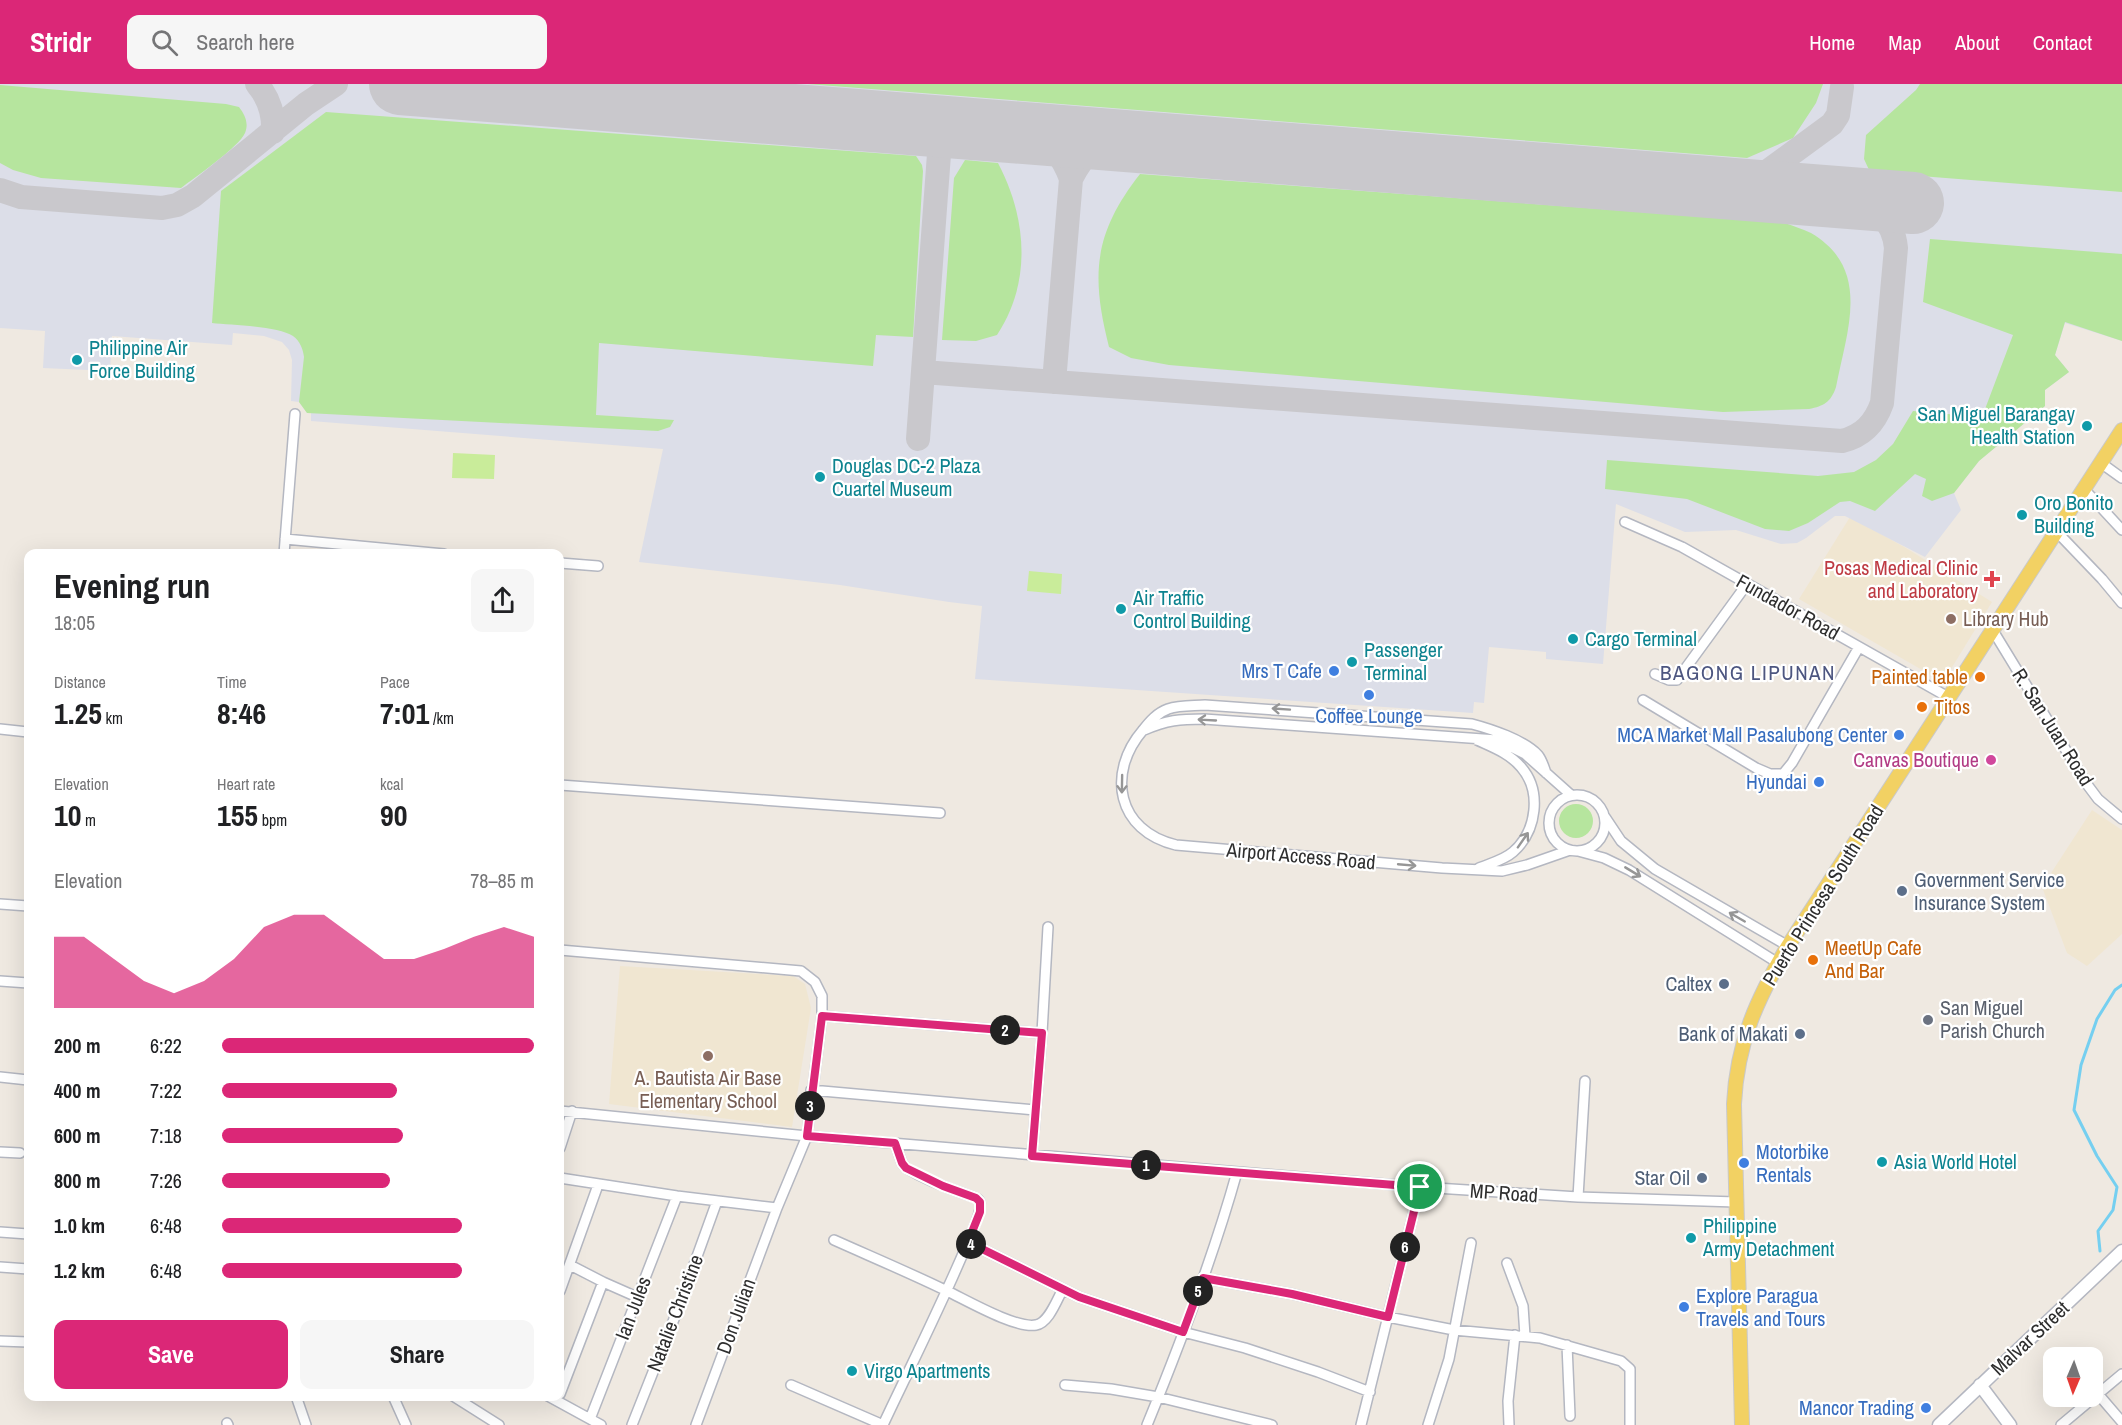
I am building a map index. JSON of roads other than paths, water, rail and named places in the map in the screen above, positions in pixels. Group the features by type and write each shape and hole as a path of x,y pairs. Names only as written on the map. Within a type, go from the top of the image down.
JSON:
{"main road":[{"name":"Puerto Princesa South Road","path":"1742,1425 1734,1104 1739,1056 1754,1009 1788,946 2122,430"},
{"name":"Malvar Street","path":"1939,1425 2122,1251"},
{"path":"1980,1385 2010,1425"}],"street":[{"path":"284,549 295,414"},
{"path":"2101,463 2122,478"},
{"path":"2084,489 2122,530"},
{"name":"Fundador Road","path":"1625,522 1682,548 1948,698"},
{"path":"2056,531 2122,603"},
{"path":"285,539 390,549"},
{"path":"564,563 598,566"},
{"path":"1655,674 1669,680 1677,680 1747,584"},
{"name":"R. San Juan Road","path":"1992,629 2086,783 2098,799 2122,819"},
{"path":"1643,700 1756,768 1770,774 1783,774 1792,763 1858,647"},
{"name":"Airport Access Road","path":"1546,772 1538,755 1510,738 1486,728 1444,721 1205,705 1168,709 1152,719 1133,740 1126,757 1121,792 1130,815 1139,825 1163,842 1176,845 1502,871 1574,851"},
{"name":"Airport Access Road","path":"1142,731 1164,721 1204,719 1474,739 1488,738 1504,742 1525,754 1571,795"},
{"path":"0,729 24,732"},
{"path":"1474,739 1506,754 1521,767 1530,782 1534,801 1531,826 1522,842 1507,857 1475,870"},
{"path":"564,785 940,813"},
{"path":"1778,963 1629,870 1604,858 1574,851 1555,842 1548,826 1551,809 1563,798 1571,795 1578,794 1593,799 1621,841 1655,869 1788,946"},
{"path":"1574,851 1594,846 1600,840 1604,832 1605,817"},
{"path":"0,904 24,906"},
{"path":"1032,1156 1048,927"},
{"name":"Don Julian","path":"564,950 801,971 815,982 822,996 822,1016 807,1136 777,1208 696,1425"},
{"path":"0,981 24,983"},
{"path":"822,1016 1042,1033"},
{"path":"0,1077 24,1080"},
{"path":"1578,1197 1585,1081"},
{"path":"811,1090 1035,1110"},
{"name":"MP Road","path":"564,1110 807,1136 1420,1187 1578,1197 1736,1202"},
{"path":"564,1136 572,1111"},
{"path":"791,1384 883,1425 947,1291 980,1212 980,1202 976,1198 933,1182 906,1168 895,1143"},
{"path":"0,1152 20,1153"},
{"path":"1147,1425 1203,1278 1237,1172"},
{"path":"564,1179 777,1208"},
{"path":"564,1281 598,1185"},
{"path":"1361,1425 1420,1187"},
{"name":"Ian Jules","path":"590,1419 677,1196"},
{"name":"Natalie Christine","path":"632,1425 678,1309 717,1201"},
{"path":"0,1232 24,1234"},
{"path":"834,1240 976,1306 1025,1324 1036,1325 1043,1322 1062,1289"},
{"path":"968,1242 1079,1297 1183,1332 1245,1348 1370,1392"},
{"path":"1428,1425 1449,1359 1470,1242"},
{"path":"1507,1263 1523,1306 1508,1401 1509,1425"},
{"path":"570,1265 638,1297"},
{"path":"0,1267 24,1269"},
{"path":"1203,1278 1292,1294 1388,1317 1567,1345 1622,1361 1629,1366 1630,1425"},
{"path":"564,1377 603,1282"},
{"path":"0,1341 24,1342"},
{"path":"1567,1345 1570,1416"},
{"path":"2103,1390 2122,1374"},
{"path":"1065,1385 1158,1397 1272,1425"},
{"path":"2103,1400 2122,1422"},
{"path":"299,1401 306,1425"},
{"path":"395,1401 406,1425"},
{"path":"464,1401 499,1425"},
{"path":"562,1401 601,1425"},
{"path":"2061,1425 2082,1407"}],"waterway":[{"path":"2100,1251 2098,1231 2113,1210 2117,1187 2097,1156 2074,1110 2081,1065 2097,1019 2115,990 2122,985"}],"place":[{"name":"Philippine Air Force Building","path":"77,360"},
{"name":"San Miguel Barangay Health Station","path":"2087,426"},
{"name":"Douglas DC-2 Plaza Cuartel Museum","path":"820,477"},
{"name":"Oro Bonito Building","path":"2022,515"},
{"name":"Posas Medical Clinic and Laboratory","path":"1992,579"},
{"name":"Air Traffic Control Building","path":"1121,609"},
{"name":"Library Hub","path":"1951,619"},
{"name":"Cargo Terminal","path":"1573,639"},
{"name":"Passenger Terminal","path":"1352,662"},
{"name":"Mrs T Cafe","path":"1334,671"},
{"name":"Painted table","path":"1980,677"},
{"name":"Coffee Lounge","path":"1369,695"},
{"name":"Titos","path":"1922,707"},
{"name":"MCA Market Mall Pasalubong Center","path":"1899,735"},
{"name":"Canvas Boutique","path":"1991,760"},
{"name":"Hyundai","path":"1819,782"},
{"name":"Government Service Insurance System","path":"1902,891"},
{"name":"MeetUp Cafe And Bar","path":"1813,960"},
{"name":"Caltex","path":"1724,984"},
{"name":"San Miguel Parish Church","path":"1928,1020"},
{"name":"Bank of Makati","path":"1800,1034"},
{"name":"A. Bautista Air Base Elementary School","path":"708,1056"},
{"name":"Asia World Hotel","path":"1882,1162"},
{"name":"Motorbike Rentals","path":"1744,1163"},
{"name":"Star Oil","path":"1702,1178"},
{"name":"Philippine Army Detachment","path":"1691,1238"},
{"name":"Explore Paragua Travels and Tours","path":"1684,1307"},
{"name":"Virgo Apartments","path":"852,1371"},
{"name":"Mancor Trading","path":"1926,1408"}],"district":[{"name":"BAGONG LIPUNAN","path":"1748,673"}]}
